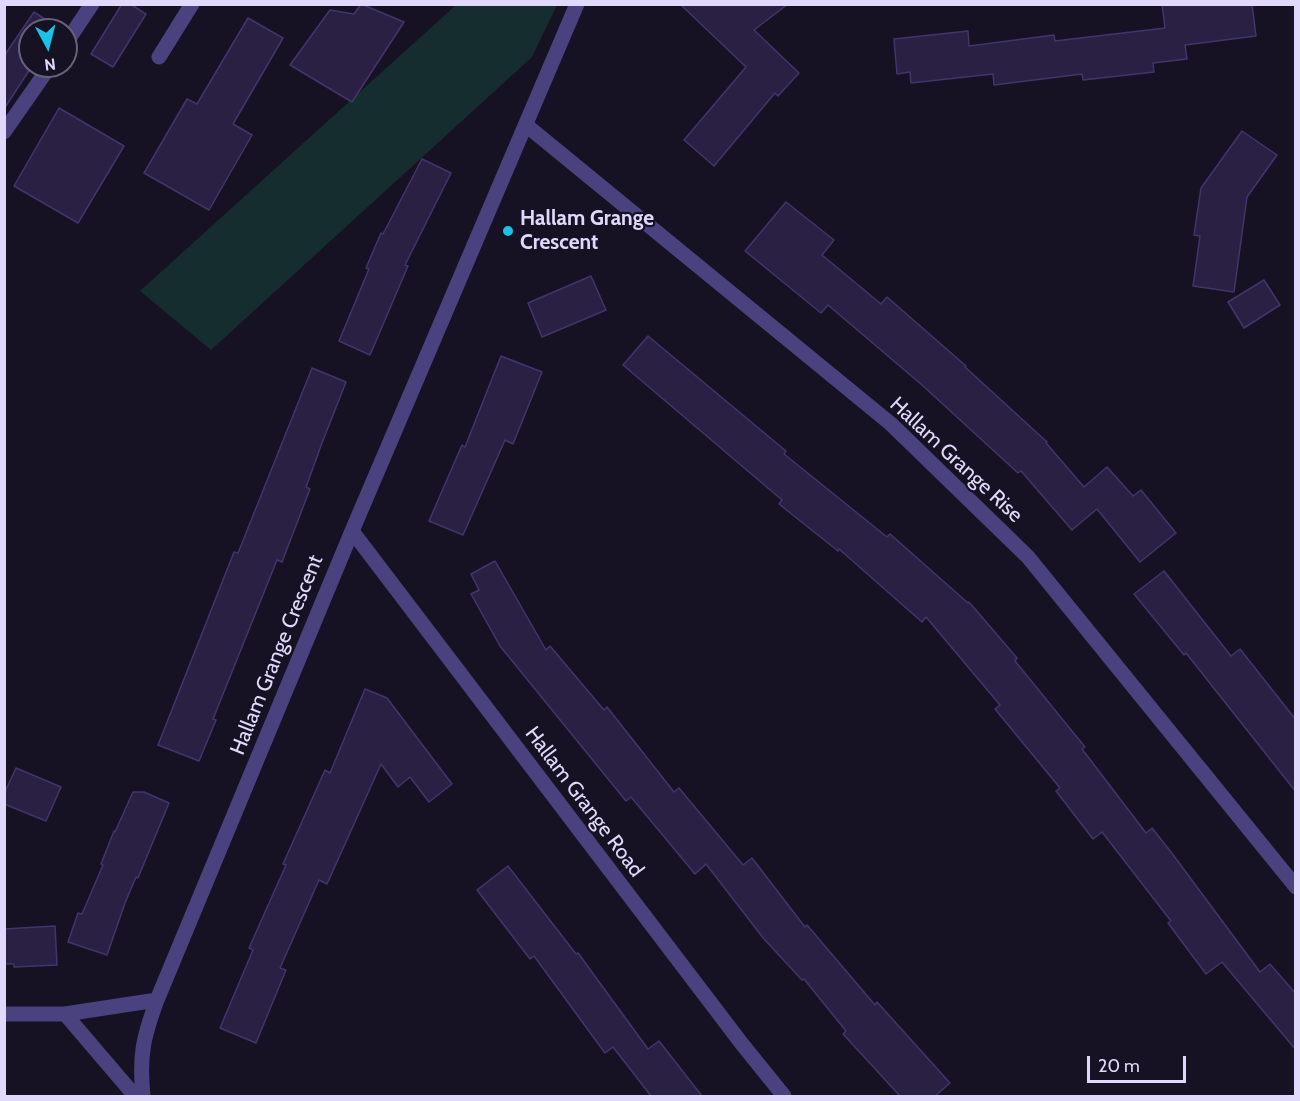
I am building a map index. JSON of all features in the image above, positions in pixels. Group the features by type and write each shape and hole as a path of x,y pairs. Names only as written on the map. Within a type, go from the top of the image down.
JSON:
{"street":[{"path":"78,25 92,4"},
{"path":"159,57 192,4"},
{"name":"Hallam Grange Crescent","path":"143,1096 141,1070 144,1036 157,1000 352,531 576,4"},
{"path":"4,132 42,78"},
{"name":"Hallam Grange Rise","path":"526,125 891,424 1028,557 1296,887"},
{"name":"Hallam Grange Road","path":"352,531 784,1096"},
{"path":"4,1014 65,1014 157,1000"},
{"path":"65,1014 135,1096"}],"green space":[{"path":"456,5 557,5 532,57 211,350 140,291"}],"building":[{"path":"122,4 130,4 146,14 113,67 91,54"},
{"path":"361,4 404,22 352,102 290,65 330,10 354,14"},
{"path":"680,4 788,4 754,30 799,73 778,96 775,93 714,166 684,140 746,67"},
{"path":"1162,4 1252,4 1256,36 1185,45 1187,59 1153,63 1154,72 1083,80 1082,74 994,85 993,74 911,83 910,72 897,74 894,39 968,31 969,46 1054,35 1055,41 1165,28"},
{"path":"34,12 43,18 30,18"},
{"path":"248,18 283,38 233,124 252,135 209,210 144,173 187,99 197,104"},
{"path":"18,35 18,78 24,78 4,109 4,56"},
{"path":"59,108 124,146 78,223 14,186"},
{"path":"1242,131 1277,155 1247,197 1234,292 1193,286 1200,236 1194,235 1201,188"},
{"path":"422,159 451,173 405,265 408,266 370,355 339,341 369,269 366,268 381,233 383,234"},
{"path":"786,202 834,240 822,255 881,304 887,297 966,366 1047,442 1084,487 1107,467 1133,496 1141,490 1176,533 1140,562 1097,509 1072,530 1021,471 1018,473 922,385 828,305 821,313 745,251"},
{"path":"591,276 606,310 542,337 528,303"},
{"path":"1264,280 1280,305 1244,328 1228,302"},
{"path":"648,336 786,451 784,454 887,537 890,534 969,602 1017,658 1015,661 1085,747 1082,749 1146,833 1152,828 1171,852 1260,972 1270,964 1296,994 1296,1050 1222,962 1206,974 1168,923 1171,921 1102,832 1093,839 1056,791 1060,788 995,709 1000,705 926,617 922,622 839,549 838,551 779,504 782,500 623,365"},
{"path":"501,356 542,372 513,444 505,440 463,535 429,521 462,445 465,447"},
{"path":"312,368 346,382 306,487 310,489 282,562 277,560 213,719 216,720 199,761 158,745 234,552 238,553"},
{"path":"495,561 546,650 550,646 604,710 607,707 674,792 679,788 743,865 752,858 805,927 807,925 875,1005 877,1002 950,1083 935,1096 900,1096 843,1034 846,1031 804,979 802,980 764,939 706,864 695,874 631,797 626,801 500,646 471,594 479,590 471,574"},
{"path":"1164,571 1231,656 1240,649 1296,720 1296,792 1186,653 1184,655 1134,594"},
{"path":"365,689 387,698 452,784 429,802 410,777 398,787 381,764 327,884 319,880 280,968 286,970 256,1043 220,1028 253,950 249,948 286,865 283,864 325,770 330,773"},
{"path":"16,768 61,787 46,821 4,804 4,794"},
{"path":"133,792 144,792 169,803 138,878 136,877 125,903 107,955 68,942 78,913 82,914 103,865 101,864 114,831"},
{"path":"508,866 576,954 578,953 648,1049 659,1041 702,1096 651,1096 613,1047 605,1053 534,956 530,959 477,890"},
{"path":"55,926 57,965 14,967 14,964 4,964 4,929"}],"place":[{"name":"Hallam Grange Crescent","path":"508,231"}]}
